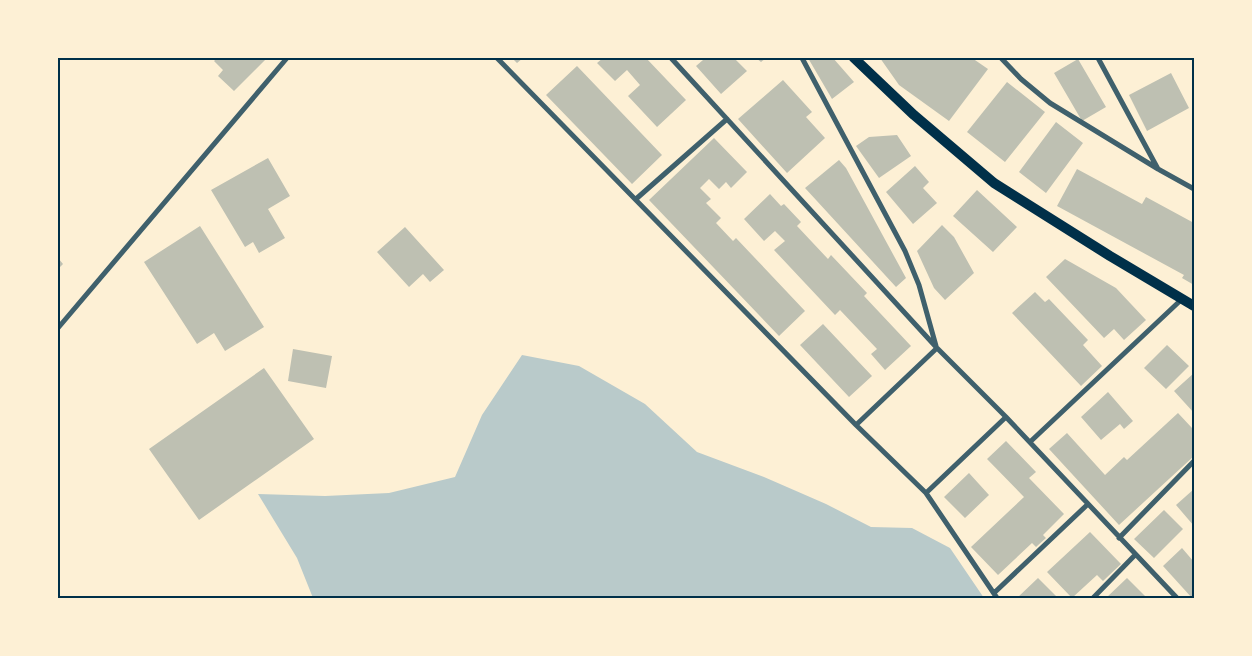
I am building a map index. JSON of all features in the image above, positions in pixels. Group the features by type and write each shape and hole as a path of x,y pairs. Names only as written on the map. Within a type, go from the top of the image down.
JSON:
{"main road":[{"path":"854,58 914,115 994,184 1194,306"}],"street":[{"path":"58,328 287,58"},
{"path":"497,58 856,425 926,493 996,596 1088,504"},
{"path":"671,58 937,348 1006,416 1173,597"},
{"path":"802,58 905,251 919,285 937,348"},
{"path":"1001,58 1021,79 1045,99 1194,189"},
{"path":"1098,58 1158,169"},
{"path":"636,199 727,119"},
{"path":"1030,442 1183,299"},
{"path":"856,425 937,348"},
{"path":"926,493 1006,416"},
{"path":"1119,538 1194,461"},
{"path":"1093,598 1135,555"}],"shaded area":[{"path":"522,355 579,366 645,404 697,452 764,477 826,504 871,527 912,528 950,548 984,598 313,598 297,558 258,494 325,496 389,493 455,477 482,415"}],"building":[{"path":"217,58 267,58 234,91 218,76 223,70 214,61"},
{"path":"512,58 523,58 517,63"},
{"path":"603,58 646,58 686,100 657,127 628,96 640,85 627,70 615,81 597,63"},
{"path":"701,58 734,58 747,71 721,94 696,66 703,60"},
{"path":"756,58 766,58 761,62"},
{"path":"808,58 833,58 854,82 832,99"},
{"path":"880,58 972,58 988,69 949,121 899,85"},
{"path":"1078,59 1106,107 1082,121 1054,73"},
{"path":"577,66 662,155 632,184 546,95"},
{"path":"1171,73 1189,108 1147,131 1129,95"},
{"path":"783,80 812,112 806,117 825,138 787,173 738,119"},
{"path":"1007,82 1045,112 1005,162 967,132"},
{"path":"1056,122 1083,143 1046,193 1019,172"},
{"path":"897,135 911,156 879,178 856,146 869,137"},
{"path":"714,138 747,172 731,188 726,182 719,189 709,179 700,188 711,199 706,203 721,218 716,223 733,241 736,238 805,311 779,336 649,200"},
{"path":"268,158 290,196 268,209 285,238 259,253 253,242 245,247 211,190"},
{"path":"839,160 846,168 906,278 896,287 805,188"},
{"path":"915,166 929,182 923,188 937,203 913,224 886,192"},
{"path":"1077,169 1142,204 1146,197 1194,223 1194,285 1182,278 1184,275 1057,206"},
{"path":"977,190 1017,227 993,252 953,216"},
{"path":"770,194 781,206 784,204 801,222 797,226 828,259 831,255 867,293 864,296 911,346 885,370 871,354 877,349 840,310 835,315 774,250 785,241 775,231 764,241 744,219"},
{"path":"942,225 954,237 974,273 945,300 934,288 917,251"},
{"path":"200,226 264,327 225,351 214,333 197,344 144,262"},
{"path":"405,227 444,270 430,282 423,274 409,287 377,252"},
{"path":"58,258 63,264 58,269"},
{"path":"1065,259 1116,288 1146,320 1124,340 1114,329 1104,338 1046,277"},
{"path":"1035,292 1045,302 1049,299 1088,340 1083,345 1102,366 1081,386 1012,313"},
{"path":"823,324 872,376 849,397 800,345"},
{"path":"1167,345 1189,366 1166,389 1144,368"},
{"path":"293,349 332,356 326,388 288,381"},
{"path":"264,368 314,439 199,520 149,449"},
{"path":"1194,373 1194,413 1174,391"},
{"path":"1108,392 1133,421 1124,429 1120,424 1101,440 1081,417"},
{"path":"1178,413 1192,428 1194,425 1194,450 1192,452 1194,456 1119,525 1049,449 1067,433 1105,475 1124,457 1127,460"},
{"path":"1006,441 1036,472 1029,478 1064,514 1043,535 1046,538 1036,547 1032,543 998,575 971,547 1024,497 987,459"},
{"path":"969,473 989,495 965,518 944,497"},
{"path":"1194,489 1194,526 1176,505"},
{"path":"1164,510 1183,529 1154,558 1134,539"},
{"path":"1090,532 1121,564 1103,581 1097,575 1072,598 1047,572"},
{"path":"1182,548 1194,562 1194,598 1163,566"},
{"path":"1038,578 1058,598 1017,598"},
{"path":"1127,578 1147,598 1106,598"}]}
